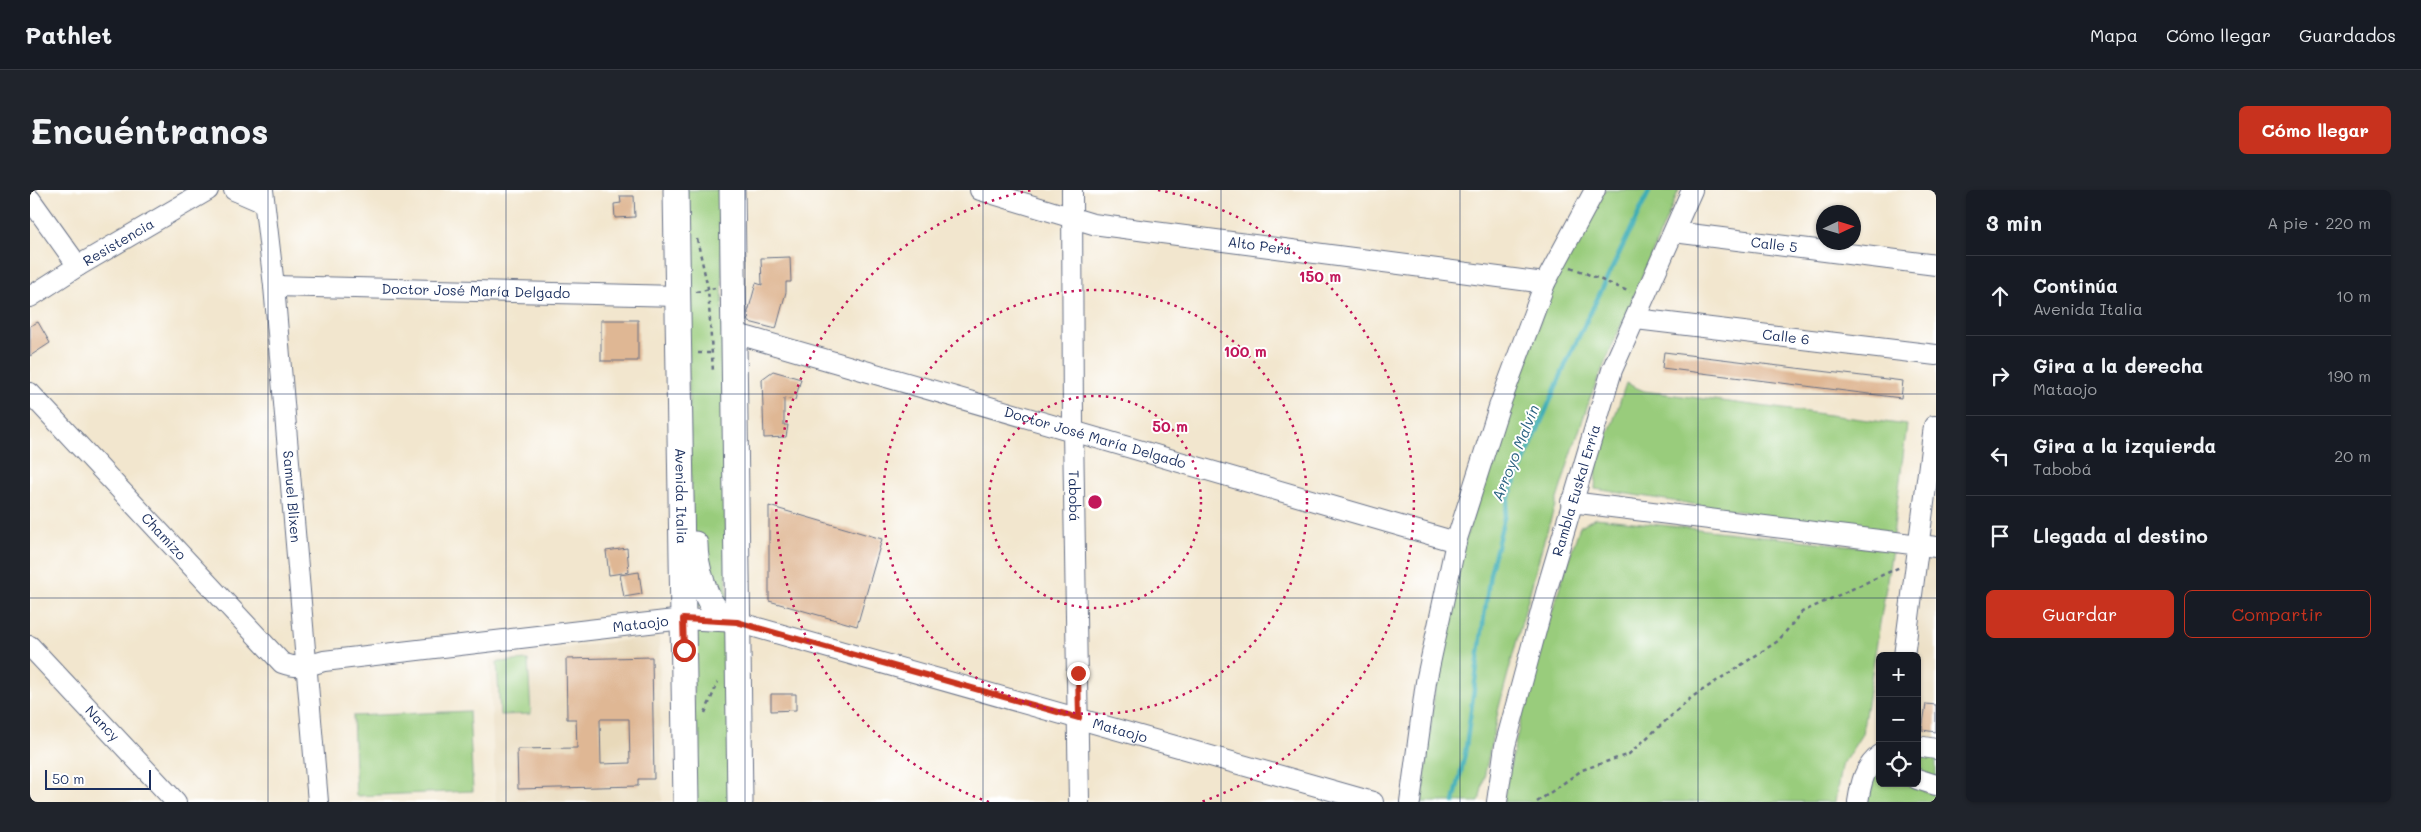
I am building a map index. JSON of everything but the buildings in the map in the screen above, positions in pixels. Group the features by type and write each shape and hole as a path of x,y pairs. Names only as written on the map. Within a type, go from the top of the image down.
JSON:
{"main road":[{"name":"Avenida Italia","path":"676,190 686,802"},
{"path":"732,190 734,286 727,346 737,622 740,802"},
{"path":"681,448 694,483 695,558 712,604 721,615 737,622"}],"street":[{"name":"Resistencia","path":"30,297 78,266 208,190"},
{"path":"234,190 264,196"},
{"name":"Alto Perú","path":"980,190 1093,224 1545,283"},
{"name":"Tabobá","path":"1072,190 1073,430 1079,802"},
{"path":"1410,802 1426,682 1456,542 1499,407 1545,283 1595,190"},
{"name":"Rambla Euskal Erría","path":"1497,802 1505,746 1571,502 1612,370 1692,190"},
{"name":"Samuel Blixen","path":"264,196 274,286 318,802"},
{"path":"30,199 78,266"},
{"name":"Calle 5","path":"1674,232 1936,266"},
{"name":"Doctor José María Delgado","path":"274,286 678,296"},
{"name":"Calle 6","path":"1636,319 1936,356"},
{"name":"Doctor José María Delgado","path":"727,346 1073,430 1456,542"},
{"name":"Chamizo","path":"30,393 282,663 294,667 305,667"},
{"path":"1905,652 1924,550 1934,426"},
{"path":"1571,502 1924,550"},
{"name":"Mataojo","path":"305,667 324,661 683,619 737,622 1079,718 1169,746 1373,802"},
{"name":"Nancy","path":"30,646 176,802"},
{"path":"1921,747 1936,749"},
{"path":"1858,802 1863,775 1868,766 1876,759"},
{"path":"1921,780 1936,785"}],"path":[{"path":"696,234 708,288 727,346 714,381"},
{"path":"1581,269 1617,286"},
{"path":"678,296 708,288 734,286"},
{"path":"679,353 727,346"},
{"path":"1537,802 1582,770 1629,754 1692,698 1778,641 1802,612 1924,550"},
{"path":"702,719 718,680"}],"shaded area":[{"path":"1925,559 1936,560 1936,758 1921,756 1921,652 1912,652"},
{"path":"659,636 662,802 496,802 489,658"}],"green space":[{"path":"684,190 721,190 727,603 709,609 694,606"},
{"path":"1605,190 1679,190 1590,398 1569,461 1542,547 1499,707 1479,802 1422,802 1438,663 1457,569 1492,449 1559,271"},
{"path":"1626,383 1644,391 1907,425 1893,535 1595,489 1597,459 1613,422"},
{"path":"1596,518 1892,550 1862,734 1841,767 1835,802 1503,802 1527,697 1580,526"},
{"path":"699,631 726,634 731,802 694,802 693,635"},
{"path":"528,660 531,714 500,715 497,662"},
{"path":"469,711 473,791 356,796 353,716"},
{"path":"1921,756 1936,758 1936,785 1921,780"},
{"path":"1876,773 1876,787 1913,787 1936,795 1936,802 1867,802 1872,779"}],"waterway":[{"name":"Arroyo Malvín","path":"1454,802 1465,754 1490,574 1510,494 1568,359 1650,190"}],"route":[{"path":"684,650 683,619 737,622 1079,718 1078,673"}]}
